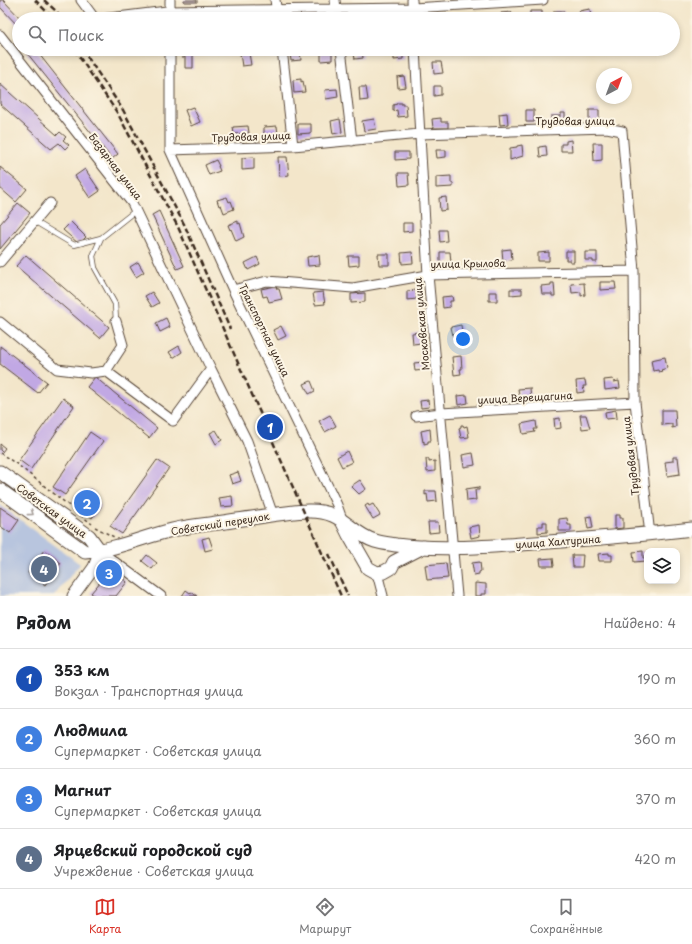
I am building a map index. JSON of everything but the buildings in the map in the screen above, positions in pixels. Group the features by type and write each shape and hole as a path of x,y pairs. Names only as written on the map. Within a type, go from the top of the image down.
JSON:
{"main road":[{"name":"Советская улица","path":"0,472 89,536 100,551"},
{"name":"Советская улица","path":"0,490 85,552 100,551"},
{"name":"Советский переулок","path":"100,551 174,530 310,511 326,512 342,519 358,532 381,542"},
{"path":"342,519 358,552 368,568 377,573 384,572 391,568 394,562 394,551 381,542 366,548 363,559"},
{"name":"улица Халтурина","path":"381,542 423,547 454,548 550,542 692,529"},
{"path":"394,562 423,547"}],"street":[{"path":"81,0 90,12"},
{"path":"170,0 170,12"},
{"path":"275,0 278,12"},
{"path":"290,12 336,4 413,4 543,0"},
{"name":"Базарная улица","path":"0,35 12,50"},
{"name":"Базарная улица","path":"16,56 132,203 247,441 273,515"},
{"path":"170,56 170,150"},
{"path":"283,56 293,146"},
{"path":"342,56 352,141"},
{"name":"Московская улица","path":"415,56 428,275 454,548 457,596"},
{"name":"Трудовая улица","path":"170,150 293,146 420,134 607,128 622,131 634,271 635,402 650,534"},
{"name":"Транспортная улица","path":"170,150 233,290 337,505 342,519"},
{"path":"0,262 50,202"},
{"name":"улица Крылова","path":"233,290 267,280 353,288 428,275 634,271"},
{"path":"106,371 124,345 116,321"},
{"path":"0,322 57,369 91,373 106,371 173,421 211,369"},
{"name":"улица Верещагина","path":"416,416 441,413 635,402"},
{"path":"73,596 94,567 100,551"},
{"name":"Советская улица","path":"100,551 161,596"},
{"path":"377,573 383,596"}],"lane":[{"path":"34,221 74,245 101,238 136,211"},
{"path":"101,238 93,256 95,268 114,304 116,321"}],"path":[{"path":"0,453 96,528 115,537"}],"shaded area":[{"path":"0,505 80,564 54,596 0,596"}],"railway":[{"path":"35,0 47,12"},
{"path":"44,0 57,12"},
{"path":"79,56 118,114 178,227 341,596"},
{"path":"87,56 123,110 184,224 230,329"},
{"path":"329,554 348,596"}],"place":[{"name":"353 км","path":"270,427"},
{"name":"Людмила","path":"87,503"},
{"name":"Ярцевский городской суд","path":"44,569"},
{"name":"Магнит","path":"109,573"}]}
